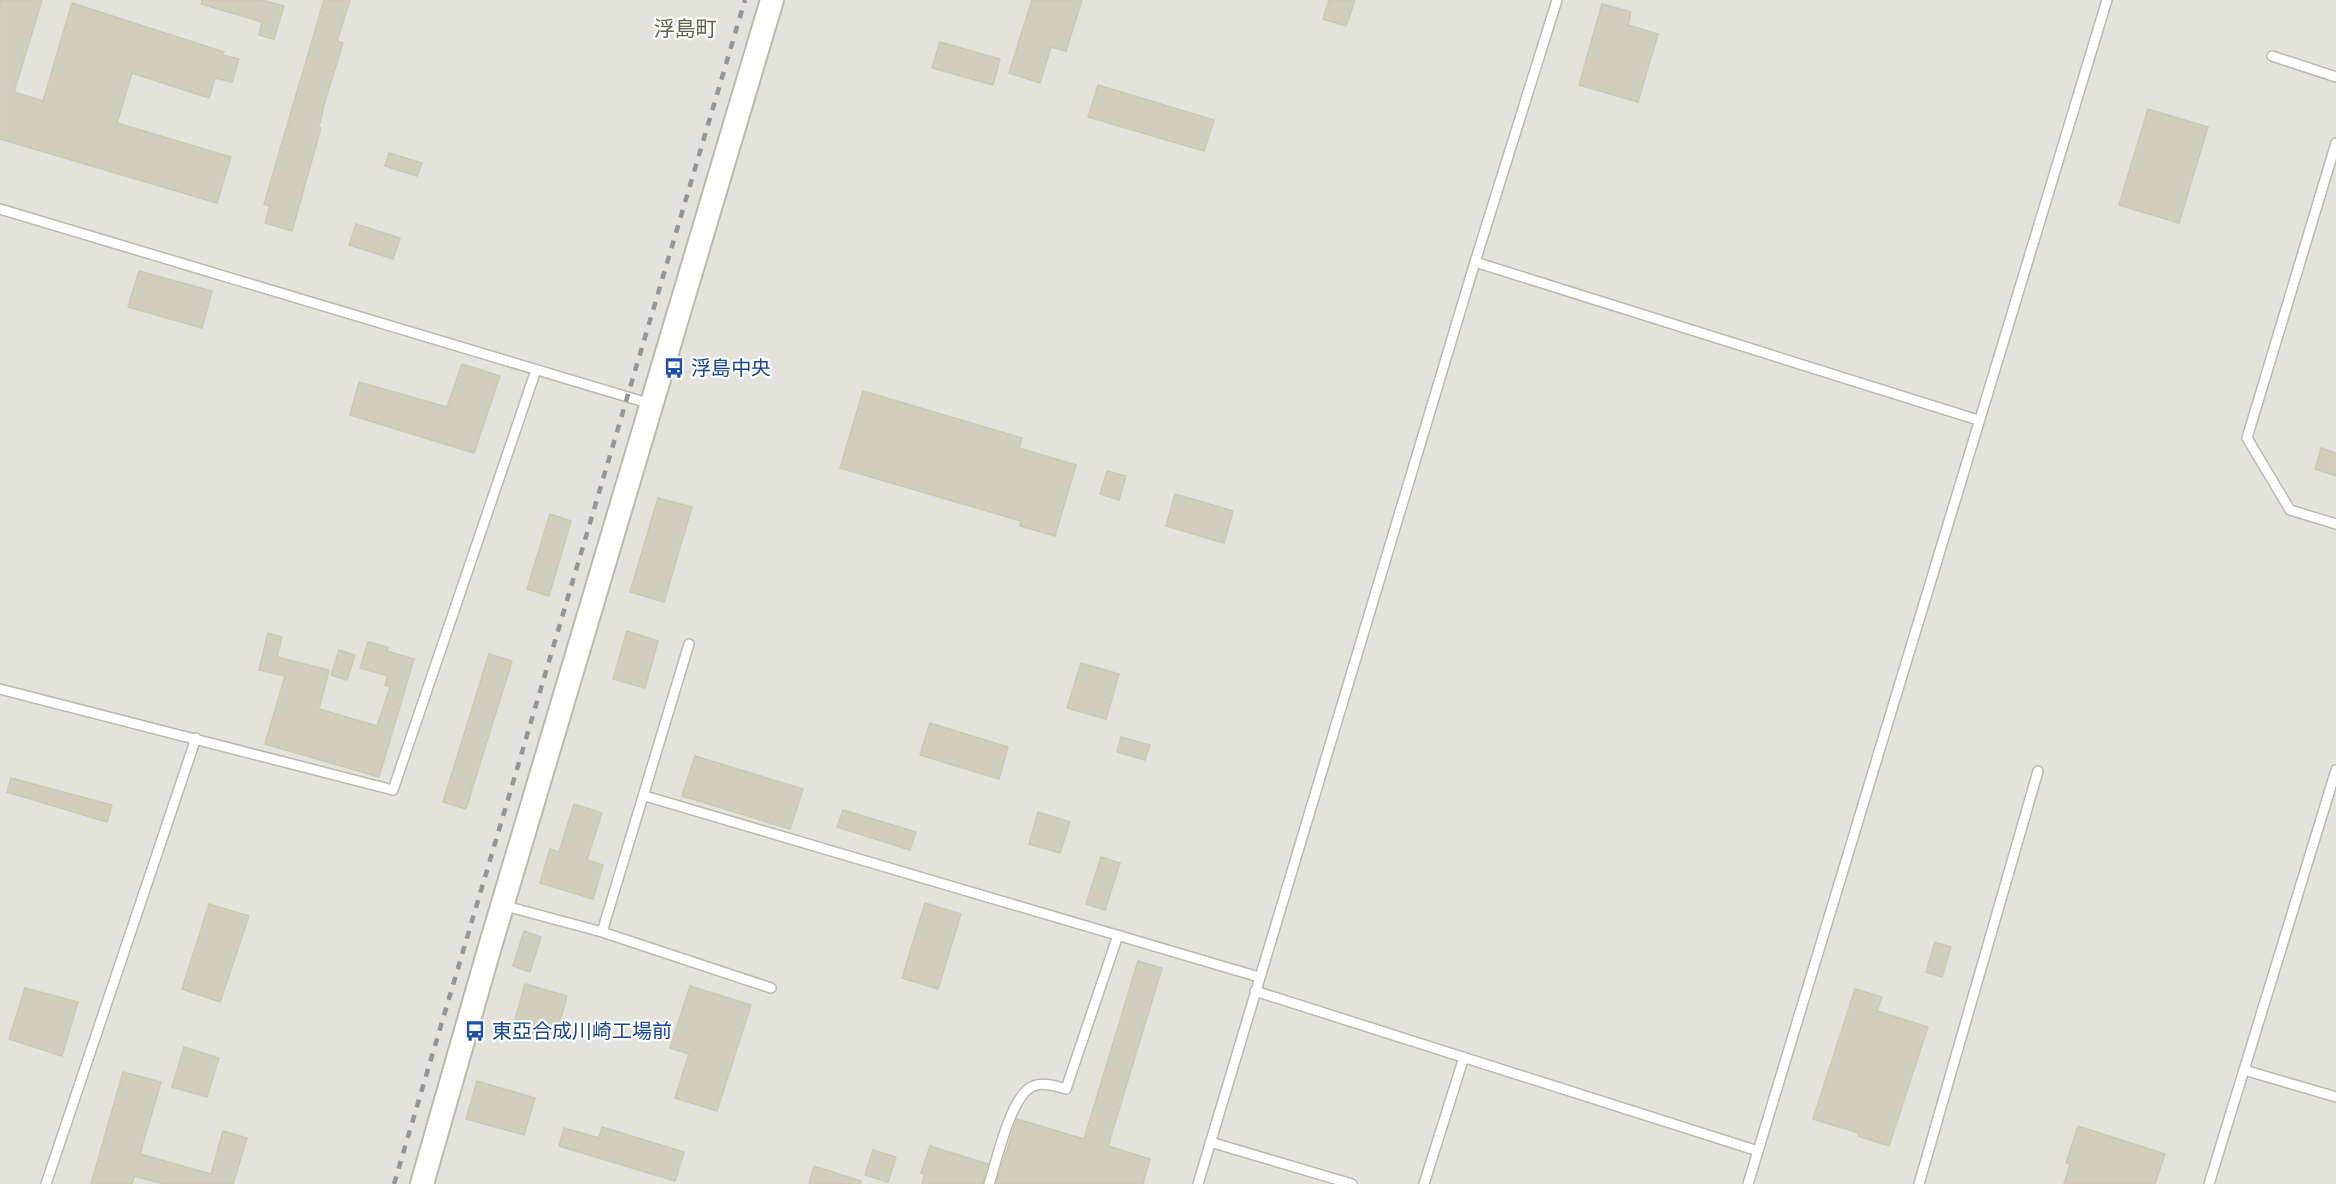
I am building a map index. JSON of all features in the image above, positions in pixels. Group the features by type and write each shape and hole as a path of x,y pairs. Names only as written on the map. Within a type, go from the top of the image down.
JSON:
{"street":[{"path":"422,1184 502,904 772,0"}],"lane":[{"path":"1198,1184 1475,262 1557,0"},
{"path":"1748,1184 2107,0"},
{"path":"2272,56 2336,77"},
{"path":"2336,142 2247,438 2290,510 2336,524"},
{"path":"0,209 651,405"},
{"path":"1475,262 1978,420"},
{"path":"0,688 393,790 536,370"},
{"path":"602,932 645,796 689,644"},
{"path":"46,1184 196,738"},
{"path":"2209,1184 2336,770"},
{"path":"1919,1184 2038,771"},
{"path":"645,796 1259,977"},
{"path":"502,904 602,932 771,988"},
{"path":"989,1184 1015,1106 1023,1094 1034,1086 1048,1084 1066,1089 1118,935"},
{"path":"1255,991 1758,1151"},
{"path":"1424,1184 1464,1057"},
{"path":"2244,1070 2336,1097"},
{"path":"1210,1142 1352,1184"}],"shaded area":[{"path":"0,0 2336,0 2336,1184 0,1184"}],"building":[{"path":"0,0 42,0 14,92 43,101 72,3 224,52 223,55 239,59 232,82 215,78 209,98 132,73 117,123 231,157 217,203 0,139"},
{"path":"202,0 262,0 284,6 274,39 259,35 262,22 201,4"},
{"path":"324,0 350,0 337,41 343,43 324,105 319,127 321,128 292,231 265,223 270,206 264,204"},
{"path":"1032,0 1082,0 1066,51 1051,47 1040,83 1009,73"},
{"path":"1329,0 1355,0 1346,26 1323,19"},
{"path":"1602,4 1631,12 1628,25 1658,34 1638,102 1579,85"},
{"path":"940,42 1000,59 993,85 932,68"},
{"path":"1098,85 1214,120 1204,151 1088,117"},
{"path":"2148,109 2208,127 2179,223 2119,205"},
{"path":"389,153 422,163 417,176 385,166"},
{"path":"356,224 400,238 393,259 349,245"},
{"path":"139,271 212,291 202,328 128,307"},
{"path":"462,364 500,376 474,453 350,415 359,382 447,407"},
{"path":"863,391 1022,438 1019,448 1076,465 1055,536 1020,526 1021,521 840,468"},
{"path":"2321,448 2336,453 2336,476 2315,469"},
{"path":"1107,471 1126,476 1119,500 1100,494"},
{"path":"1175,494 1233,511 1224,543 1166,526"},
{"path":"658,498 692,507 664,602 630,592"},
{"path":"550,514 571,521 549,596 527,589"},
{"path":"627,631 658,641 645,688 613,679"},
{"path":"268,633 282,637 277,657 329,670 319,709 377,726 390,687 385,685 388,676 360,668 368,642 388,647 387,651 414,659 379,777 265,744 285,676 259,670"},
{"path":"339,650 355,655 347,680 331,675"},
{"path":"489,654 512,661 466,809 443,802"},
{"path":"1081,663 1119,674 1106,719 1067,708"},
{"path":"930,723 1008,747 999,779 920,755"},
{"path":"1121,737 1150,745 1145,760 1117,752"},
{"path":"695,756 803,789 790,829 682,796"},
{"path":"11,778 112,805 107,822 7,792"},
{"path":"574,804 602,813 587,860 603,865 593,899 540,883 550,849 559,852"},
{"path":"843,810 916,832 910,850 837,827"},
{"path":"1038,812 1070,822 1060,853 1029,844"},
{"path":"1101,857 1120,863 1105,910 1086,904"},
{"path":"925,903 961,914 938,989 902,978"},
{"path":"209,904 249,916 220,1002 182,989"},
{"path":"524,931 541,937 530,972 513,966"},
{"path":"1935,942 1951,947 1942,977 1926,972"},
{"path":"1138,961 1162,968 1108,1146 1150,1159 1143,1184 996,1184 1017,1119 1084,1139"},
{"path":"525,984 567,996 555,1039 513,1027"},
{"path":"690,986 751,1005 717,1111 675,1098 689,1054 670,1048"},
{"path":"25,988 78,1002 62,1056 9,1039"},
{"path":"1855,989 1882,997 1877,1011 1928,1027 1889,1146 1858,1136 1859,1133 1813,1119"},
{"path":"184,1047 219,1058 207,1097 172,1087"},
{"path":"123,1072 161,1082 140,1154 211,1174 223,1131 247,1138 233,1184 164,1184 134,1176 132,1184 91,1184"},
{"path":"477,1081 535,1098 524,1135 466,1119"},
{"path":"2078,1126 2165,1154 2155,1184 2064,1184 2070,1164 2066,1163"},
{"path":"602,1127 684,1152 675,1181 559,1146 564,1128 599,1138"},
{"path":"930,1146 988,1164 982,1184 922,1184 925,1174 921,1173"},
{"path":"873,1150 896,1157 888,1182 865,1175"},
{"path":"814,1166 861,1181 860,1184 809,1184"}],"railway":[{"path":"394,1184 745,0"}],"place":[{"name":"浮島中央","path":"674,368"},
{"name":"東亞合成川崎工場前","path":"475,1031"}],"district":[{"name":"浮島町","path":"685,29"}]}
